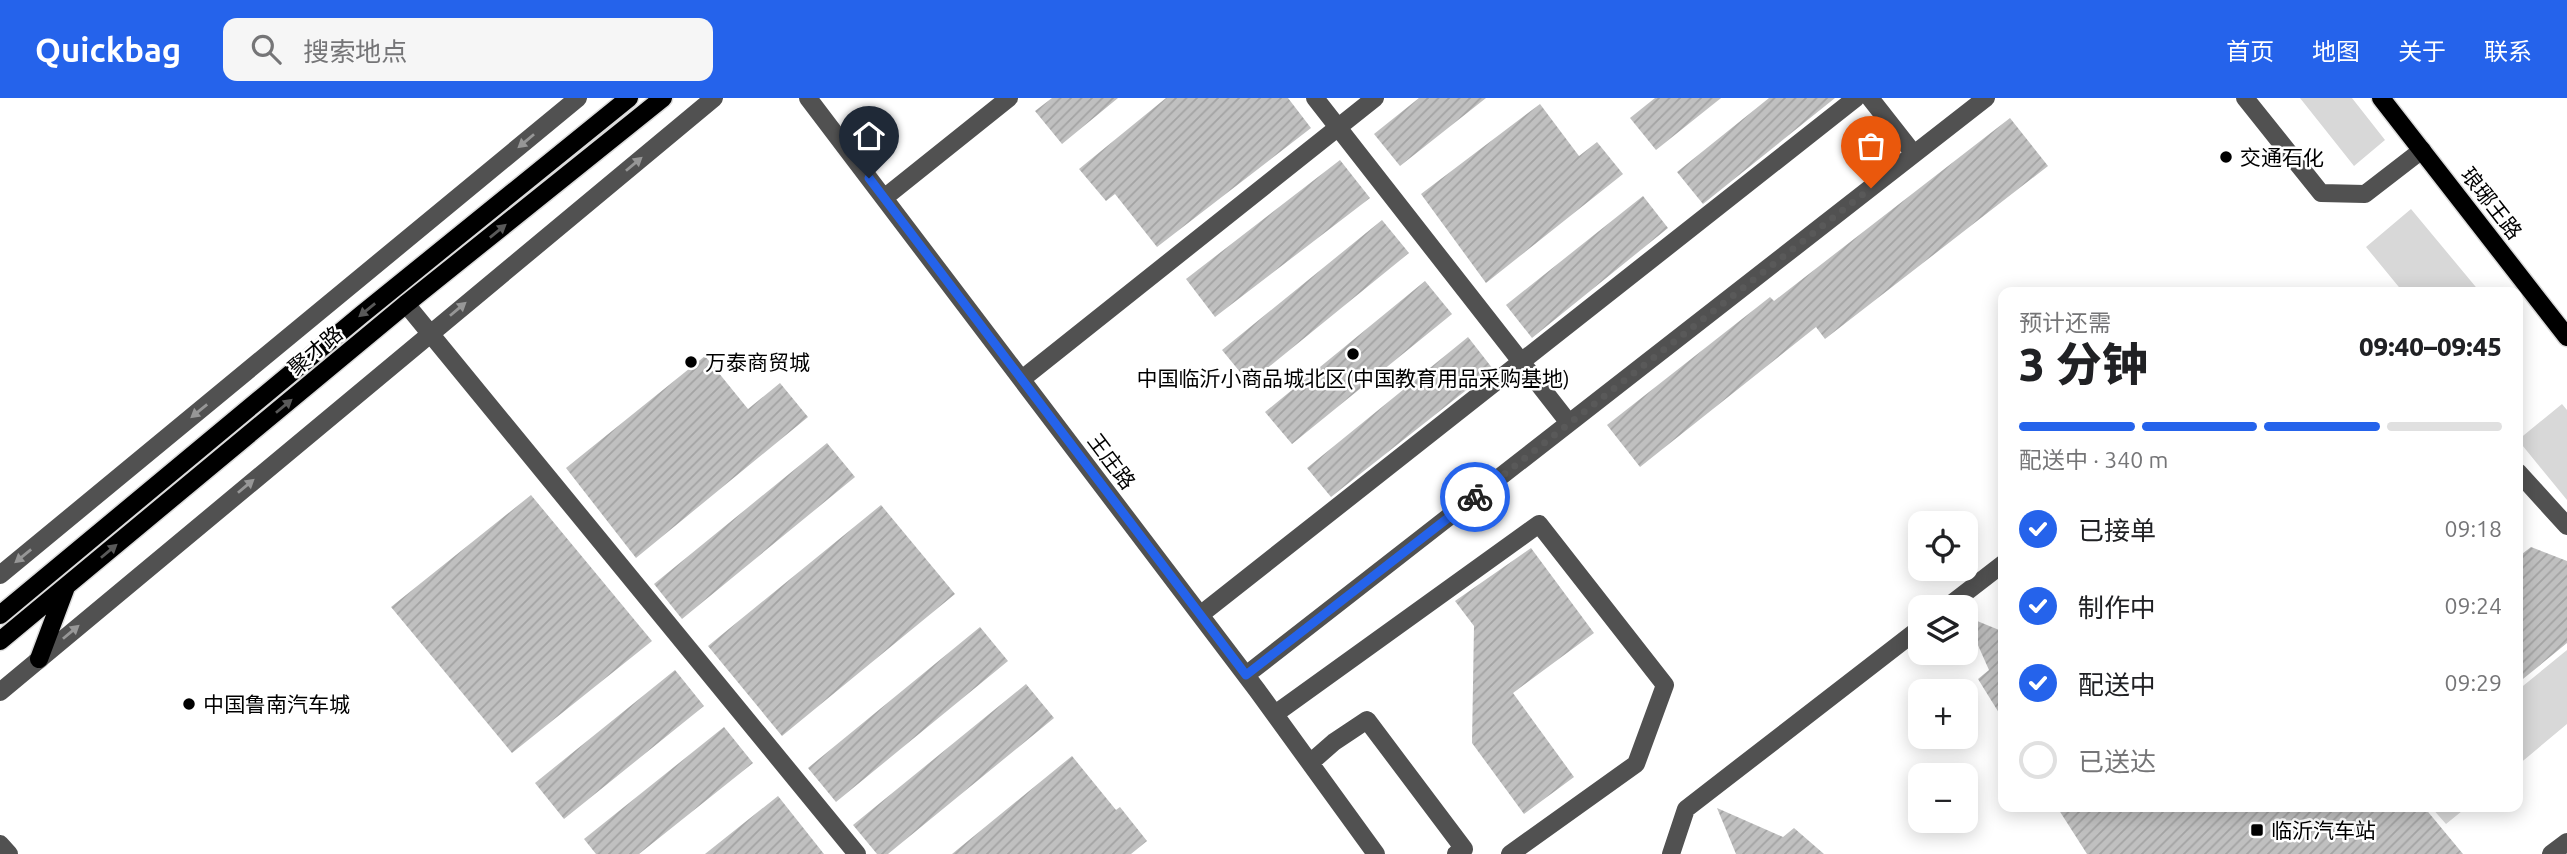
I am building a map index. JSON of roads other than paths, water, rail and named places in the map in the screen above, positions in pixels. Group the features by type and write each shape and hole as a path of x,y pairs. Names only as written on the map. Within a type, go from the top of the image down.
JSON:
{"main road":[{"name":"聚才路","path":"0,615 361,315 629,98"},
{"name":"聚才路","path":"0,641 406,304 663,98"},
{"name":"琅琊王路","path":"2381,98 2567,337"},
{"path":"39,659 66,587"}],"street":[{"path":"0,575 578,98"},
{"path":"0,692 714,98"},
{"name":"王庄路","path":"808,98 1246,675 1376,854"},
{"path":"884,198 1009,98"},
{"path":"1315,98 1569,423"},
{"path":"1022,379 1375,98"},
{"path":"1200,615 1856,98"},
{"path":"1870,98 1914,154"},
{"path":"1246,675 1986,98"},
{"path":"2245,98 2320,193 2365,194 2421,150"},
{"path":"406,304 856,854"},
{"path":"2523,478 2567,526"},
{"path":"1275,714 1539,524 1665,685 1636,764 1510,854"},
{"path":"1963,595 1998,568"},
{"path":"1671,854 1686,809 1908,637"},
{"path":"1310,763 1334,742 1367,720 1464,849 1456,854"},
{"path":"2552,854 2567,842"},
{"path":"0,844 9,854"}],"place":[{"name":"交通石化","path":"2226,157"},
{"name":"中国临沂小商品城北区(中国教育用品采购基地)","path":"1353,354"},
{"name":"万泰商贸城","path":"691,362"},
{"name":"中国鲁南汽车城","path":"189,704"},
{"name":"临沂汽车站","path":"2257,830"}]}
